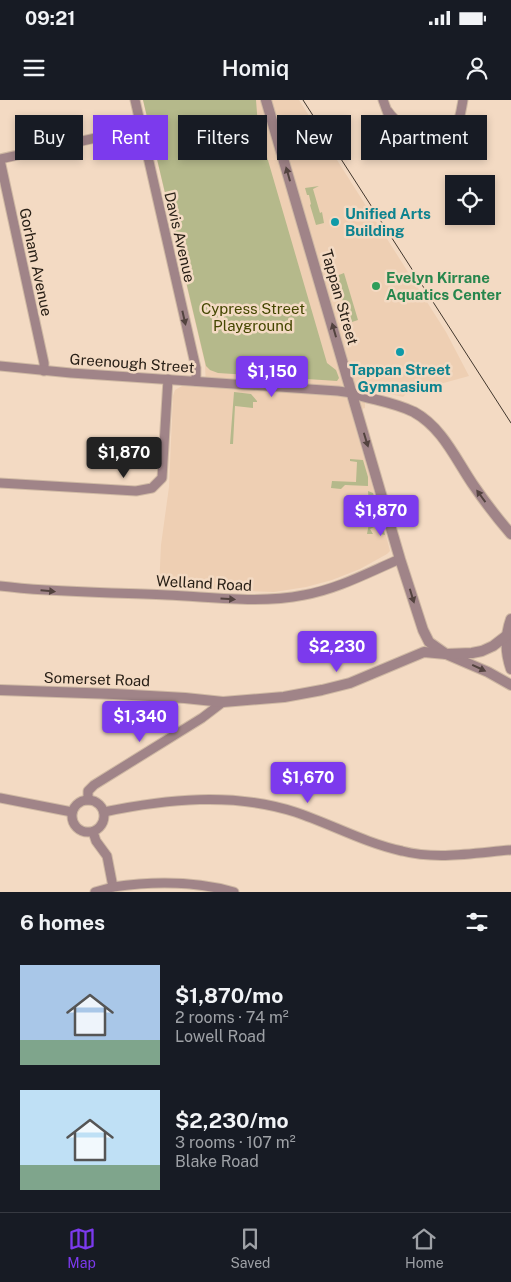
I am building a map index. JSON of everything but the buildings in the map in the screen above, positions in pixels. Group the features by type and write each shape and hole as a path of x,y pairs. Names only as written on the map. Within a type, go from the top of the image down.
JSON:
{"street":[{"name":"Davis Avenue","path":"135,100 138,115"},
{"name":"Tappan Street","path":"266,100 400,559 425,636 433,646 446,654 488,672 511,685"},
{"path":"383,100 392,124 401,140 409,147 421,152 436,151 449,144 457,128 463,104"},
{"path":"0,159 93,139"},
{"name":"Gorham Avenue","path":"0,159 1,171 44,363 44,371"},
{"name":"Davis Avenue","path":"148,160 196,368 196,381"},
{"name":"Greenough Street","path":"0,366 44,371 331,390 352,394"},
{"path":"0,483 124,491 152,488 162,478 168,379"},
{"path":"352,394 398,406 414,412 428,422 448,444 482,498 511,534"},
{"name":"Welland Road","path":"0,586 52,592 166,595 238,600 280,599 328,589 400,559"},
{"path":"511,619 506,636 507,658 511,669"},
{"name":"Somerset Road","path":"0,690 114,694 223,702 284,697 350,683 424,652 472,654 493,646 506,636"},
{"path":"88,800 88,791 94,785 202,718 223,702"},
{"path":"0,798 72,812"},
{"path":"104,812 161,801 208,799 236,801 294,812 381,846 402,852 450,855 511,850"},
{"path":"88,800 98,803 104,812 103,823 93,832 86,832 76,828 73,823 72,812 78,803 88,800"},
{"path":"93,832 108,858 113,887"},
{"path":"95,892 113,887 172,882 203,885 234,892"}],"lane":[{"path":"383,100 392,114 403,122 418,129 429,130 449,126 457,118 463,104"}],"shaded area":[{"path":"143,100 299,100 309,115 277,115 277,160 337,160 446,332 469,376 407,393 403,397 365,388 365,408 351,412 390,551 360,569 332,580 306,587 274,592 159,588 161,545 169,487 173,396 175,390 182,386 206,387 205,364 157,160 168,160 168,115 147,115"}],"green space":[{"name":"Cypress Street Playground","path":"143,100 256,100 257,115 178,115 178,160 267,160 267,157 327,363 336,370 339,378 337,381 218,373 206,366 157,160 168,160 168,115 147,115"},
{"path":"319,186 313,189 324,223 316,225 309,195 307,195 305,188"},
{"path":"344,273 358,320 349,323 339,288 334,289 331,278"},
{"path":"234,392 251,394 257,402 253,402 253,408 235,406 233,444 230,444"},
{"path":"350,459 363,460 368,477 368,486 345,485 341,489 331,488 332,481 356,482 357,462 350,461"},
{"path":"368,491 373,493 385,535 381,534 376,526 370,529 373,534 367,534 371,513"}],"tram line":[{"path":"303,100 511,423"}],"place":[{"name":"Unified Arts Building","path":"335,222"},
{"name":"Evelyn Kirrane Aquatics Center","path":"376,286"},
{"name":"Tappan Street Gymnasium","path":"400,352"}]}
